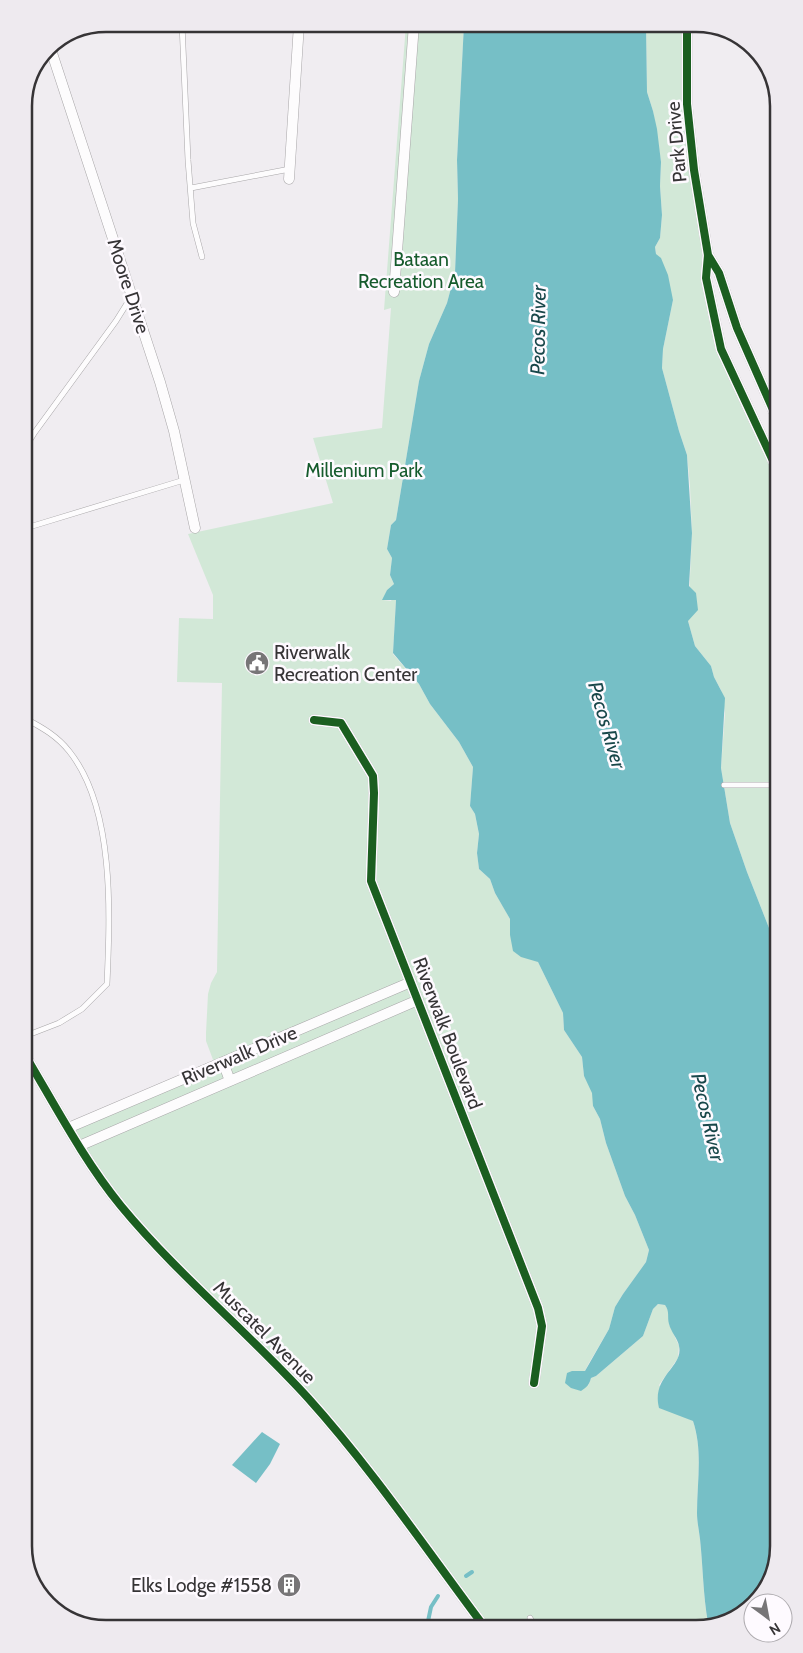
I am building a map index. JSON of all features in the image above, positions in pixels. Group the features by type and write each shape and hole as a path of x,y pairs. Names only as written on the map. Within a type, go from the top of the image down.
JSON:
{"street":[{"path":"290,174 299,32"},
{"path":"394,292 413,33"},
{"name":"Park Drive","path":"687,33 686,68 690,141 708,256 706,278 721,349 770,454"},
{"name":"Moore Drive","path":"53,56 160,382 174,431 195,528"},
{"name":"Park Drive","path":"708,256 720,273 737,328 770,403"},
{"name":"Riverwalk Boulevard","path":"314,720 341,723 373,776 371,880 541,1318 540,1347 534,1383"},
{"name":"Riverwalk Drive","path":"68,1128 410,982"},
{"name":"Riverwalk Drive","path":"79,1146 418,1000"},
{"path":"223,1062 230,1081"},
{"name":"Muscatel Avenue","path":"32,1067 95,1171 121,1205 141,1229 292,1380 324,1417 387,1496 479,1620"}],"lane":[{"path":"182,32 193,223 202,257"},
{"path":"191,188 290,174"},
{"path":"33,436 132,296"},
{"path":"33,526 184,480"},
{"path":"32,1034 58,1023 82,1009 107,984 109,932 104,847 98,813 90,788 77,763 65,747 48,731 33,723"},
{"path":"724,785 770,785"}],"green space":[{"path":"405,33 464,33 457,160 458,199 455,273 447,303 429,344 419,381 396,520 391,525 387,549 392,558 390,575 394,584 387,590 383,600 396,600 393,654 419,684 430,704 459,742 473,767 470,806 475,814 479,834 477,853 479,869 490,879 495,893 510,919 510,935 538,962 563,1013 564,1030 582,1057 584,1076 593,1093 593,1106 600,1119 606,1143 625,1196 649,1250 646,1262 615,1307 609,1329 585,1371 588,1386 591,1378 596,1376 643,1336 653,1309 658,1304 665,1305 669,1311 669,1324 679,1346 678,1358 659,1385 685,1417 693,1421 696,1432 699,1455 697,1516 707,1619 479,1620 341,1437 141,1229 68,1128 215,1065 206,1041 206,1033 208,994 217,972 222,683 177,682 179,618 213,619 213,595 188,534 333,503 313,438 382,428 391,308 384,310"},
{"path":"646,33 687,33 686,68 706,278 721,349 770,454 770,930 730,823 721,768 725,713 721,690 711,666 695,646 688,621 692,533 690,486 687,455 662,368 663,349 673,300 655,247 660,238 662,215 661,162 653,111 647,92"}],"water":[{"name":"Pecos River","path":"464,33 646,33 647,92 657,129 661,162 662,215 660,238 655,247 656,254 661,258 668,275 673,300 663,349 662,368 687,455 692,533 689,586 696,593 698,610 688,621 695,646 711,666 714,677 725,698 721,768 730,823 770,930 770,1556 763,1579 754,1593 743,1593 743,1604 738,1608 725,1615 711,1619 707,1619 705,1602 697,1516 699,1467 696,1432 693,1421 659,1408 659,1388 677,1360 679,1353 679,1346 670,1327 665,1305 658,1304 653,1309 643,1336 596,1376 591,1378 585,1388 581,1391 571,1388 565,1383 567,1373 585,1371 609,1329 615,1307 646,1262 649,1250 625,1196 606,1143 600,1119 593,1106 592,1093 584,1076 582,1057 564,1030 563,1013 538,962 521,957 513,951 510,919 495,893 490,879 479,869 477,853 479,834 475,814 470,806 473,767 459,742 430,704 419,684 393,653 396,600 382,600 387,590 394,584 390,575 392,558 387,549 391,525 396,520 419,381 429,344 447,303 455,273 458,199 457,160"},
{"path":"262,1432 280,1444 270,1464 256,1483 232,1465"}],"waterway":[{"path":"466,1576 472,1572"},
{"path":"428,1620 431,1607 438,1596"}],"cycle path":[{"path":"687,33 687,104 694,170 708,255 706,278 721,349 770,454"},
{"path":"708,255 719,273 737,328 770,403"},
{"path":"314,720 341,723 373,776 371,881 538,1308 542,1326 534,1383"},
{"path":"32,1067 83,1153 121,1206 189,1280 285,1374 332,1425 479,1620"}],"place":[{"name":"Riverwalk Recreation Center","path":"257,663"},
{"name":"Elks Lodge #1558","path":"289,1585"}],"park label":[{"name":"Bataan Recreation Area","path":"421,270"},
{"name":"Millenium Park","path":"364,470"}]}
